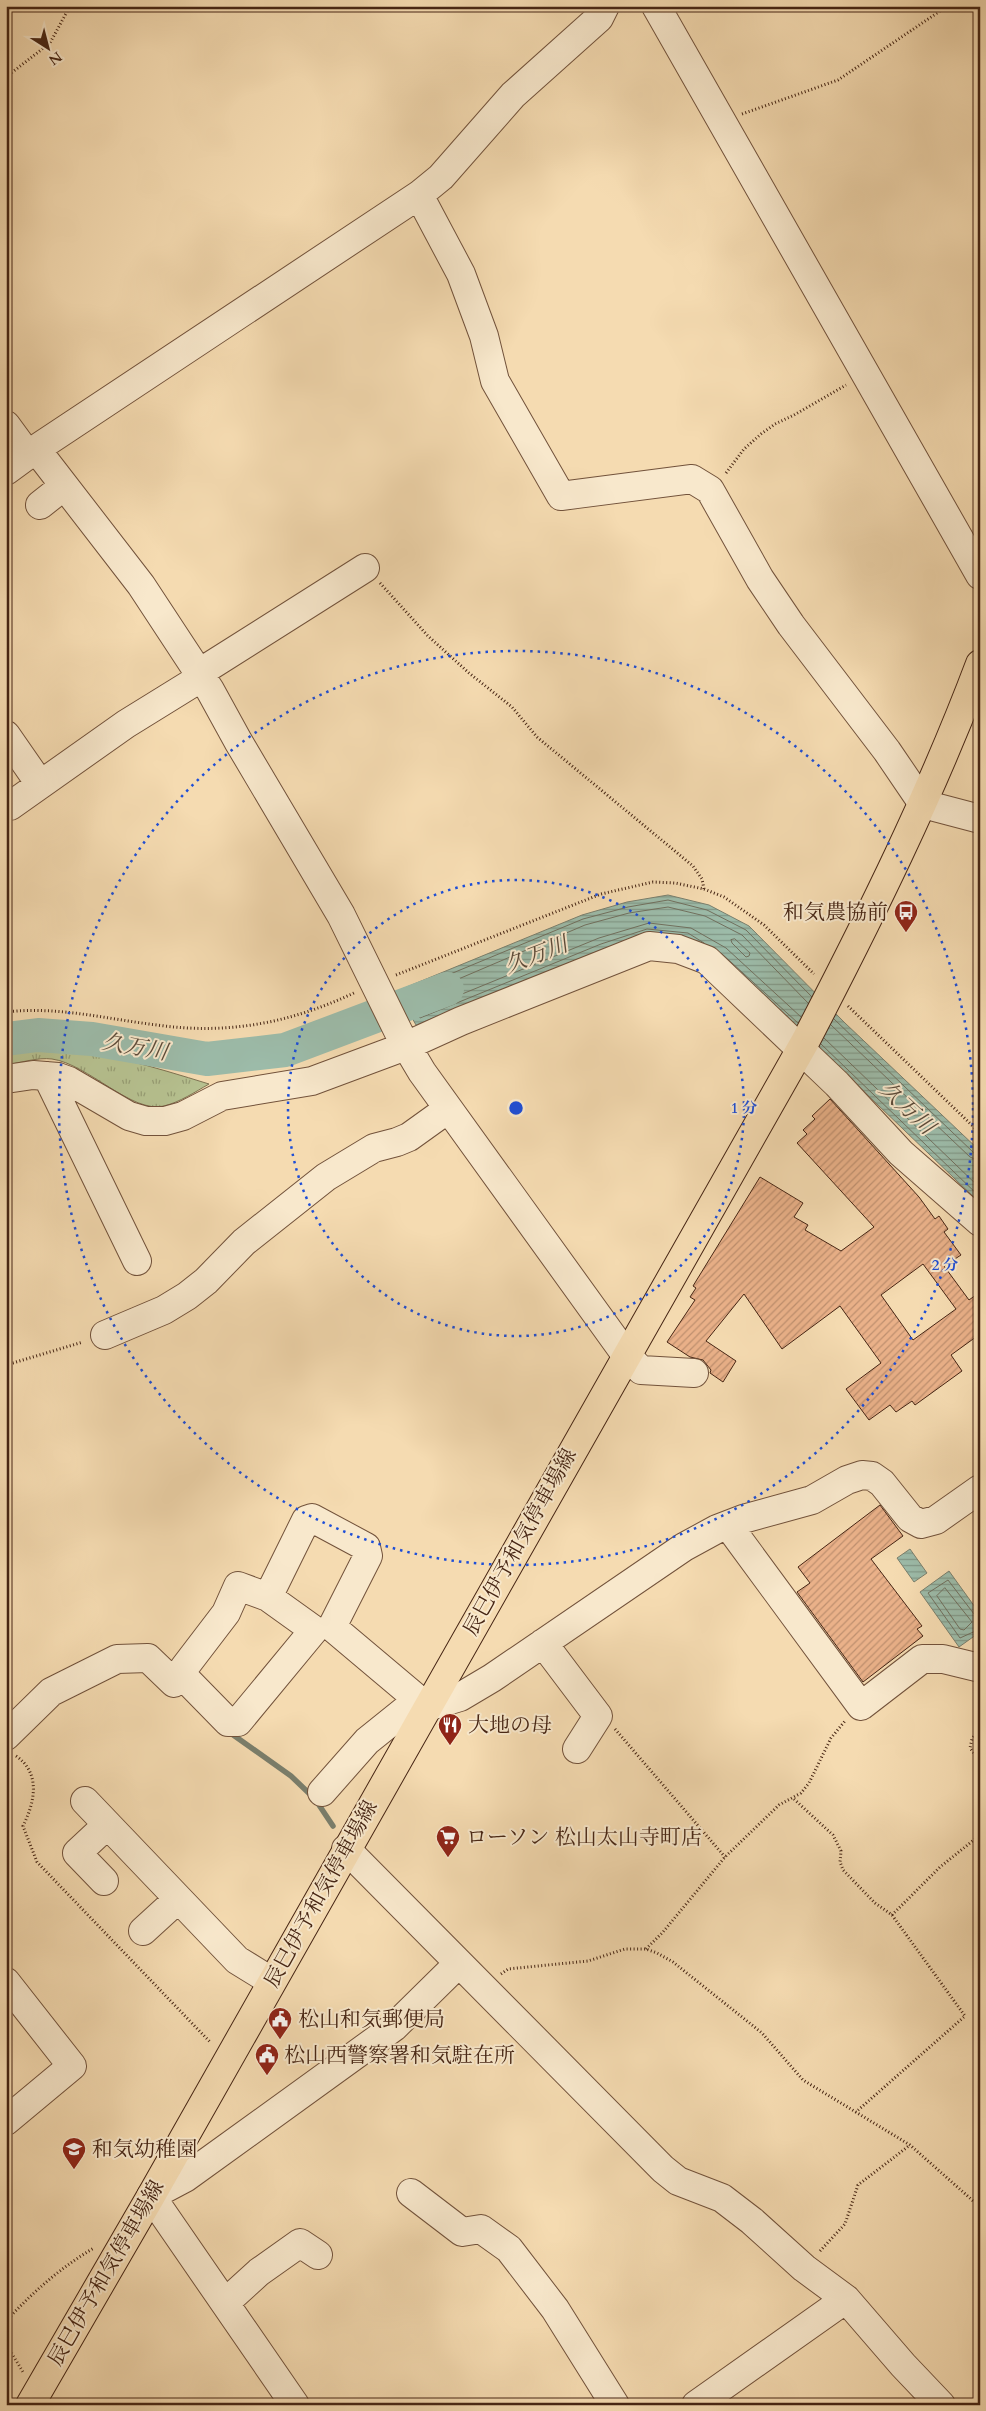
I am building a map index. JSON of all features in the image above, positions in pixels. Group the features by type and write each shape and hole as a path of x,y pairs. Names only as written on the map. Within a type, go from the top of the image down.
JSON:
{"main road":[{"name":"辰巳伊予和気停車場線","path":"33,2399 151,2196 346,1849 422,1704 626,1355 803,1044 872,913 923,804 980,664"}],"street":[{"path":"6,471 419,195 441,177 513,95 599,18 605,6"},
{"path":"656,6 980,575"},
{"path":"419,195 461,274 484,336 495,381 561,496 692,479 710,490 760,579 791,624 882,744 923,804 980,819"},
{"path":"6,425 64,486 141,585 201,675 341,915 403,1041 448,1109 626,1355 640,1370 694,1372"},
{"path":"40,505 64,486"},
{"path":"10,806 126,724 365,568"},
{"path":"6,736 40,784"},
{"path":"6,1080 33,1075 69,1081 129,1116 146,1121 165,1121 183,1116 222,1096 312,1081 403,1041 648,946 678,949 707,960 803,1044 901,1154 980,1222"},
{"path":"47,1076 137,1261"},
{"path":"105,1336 164,1310 187,1296 206,1281 244,1242 326,1177 374,1148 409,1137 448,1109"},
{"path":"322,1792 367,1741 422,1704 460,1697 684,1547 728,1525 812,1500 848,1480 862,1476 872,1476 882,1483 910,1518 921,1524 936,1520 980,1489"},
{"path":"183,1676 228,1722 238,1722 323,1628 368,1556 366,1548 312,1518 306,1520 268,1597"},
{"path":"728,1525 861,1706 922,1659 943,1659 980,1668"},
{"path":"10,1745 51,1692 117,1659 148,1658 174,1683 183,1676 184,1668 226,1613 238,1586 268,1597 323,1628 422,1704"},
{"path":"543,1643 598,1716 577,1749"},
{"path":"85,1801 237,1960 271,1982"},
{"path":"104,1882 77,1853 107,1825"},
{"path":"346,1849 663,2169 678,2181 722,2198 752,2221 804,2268 846,2299 903,2365 941,2405"},
{"path":"143,1931 178,1899"},
{"path":"295,2405 151,2196 185,2178 394,2027 458,1964"},
{"path":"6,1982 72,2066 6,2121"},
{"path":"411,2193 462,2232 481,2229 509,2250 555,2309 615,2405"},
{"path":"225,2303 259,2272 300,2243 318,2255"},
{"path":"696,2405 846,2299"}],"path":[{"path":"6,77 50,43 70,6"},
{"path":"722,121 838,80 940,11"},
{"path":"710,490 729,470 744,450 761,434 775,424 810,407 865,373"},
{"path":"365,568 398,601 428,636 469,673 512,707 537,737 693,866 702,879 704,889"},
{"path":"6,1365 105,1336"},
{"path":"646,1949 663,1932 725,1857 779,1805 794,1799 809,1783 831,1738 861,1706"},
{"path":"598,1716 605,1718 725,1857"},
{"path":"980,1728 972,1739 970,1748 980,1761"},
{"path":"10,1745 25,1762 32,1774 35,1792 31,1811 23,1826 37,1862 227,2060"},
{"path":"794,1799 833,1835 841,1851 840,1862 843,1870 868,1897 892,1915 965,2016 856,2112"},
{"path":"892,1915 940,1867 980,1835"},
{"path":"483,1989 508,1969 588,1961 624,1949 646,1949 674,1962 762,2033 804,2080 910,2145 980,2207"},
{"path":"804,2268 845,2224 858,2185 910,2145"},
{"path":"6,2321 22,2304 72,2260 102,2244 122,2246"},
{"path":"6,2344 33,2399"}],"green space":[{"path":"43,1045 107,1055 209,1084 176,1102 164,1106 151,1106 138,1103 80,1070 52,1059 29,1060 6,1065 6,1051"}],"water":[{"path":"668,895 709,905 749,926 845,1023 980,1151 980,1203 827,1056 649,934 603,949 416,1025 397,991 582,915 627,902"},
{"path":"910,1549 927,1573 914,1582 897,1558"},
{"path":"949,1571 980,1614 980,1632 959,1647 920,1592"}],"building":[{"path":"830,1099 919,1197 935,1219 939,1216 948,1229 944,1232 961,1255 944,1266 969,1300 980,1292 980,1334 951,1355 962,1371 915,1405 912,1401 896,1412 890,1405 869,1420 846,1389 881,1363 840,1306 782,1349 744,1294 706,1341 736,1361 723,1382 710,1373 711,1370 703,1360 690,1357 667,1342 695,1300 690,1297 696,1288 693,1286 760,1177 803,1203 794,1217 808,1225 805,1230 841,1251 874,1227 797,1143 807,1134 803,1130 815,1119 812,1116","holes":["923,1264 956,1309 913,1340 881,1295"]},
{"path":"880,1505 903,1536 871,1559 922,1626 917,1629 923,1636 863,1682 797,1592 810,1583 798,1567"}],"waterway":[{"name":"久万川","path":"6,1039 38,1035 92,1039 207,1059 285,1050 447,989"},
{"path":"229,1732 291,1776 315,1799 333,1826"}],"place":[{"name":"和気農協前","path":"906,933"},
{"name":"大地の母","path":"450,1746"},
{"name":"ローソン 松山太山寺町店","path":"448,1858"},
{"name":"松山和気郵便局","path":"280,2040"},
{"name":"松山西警察署和気駐在所","path":"267,2076"},
{"name":"和気幼稚園","path":"74,2170"}]}
